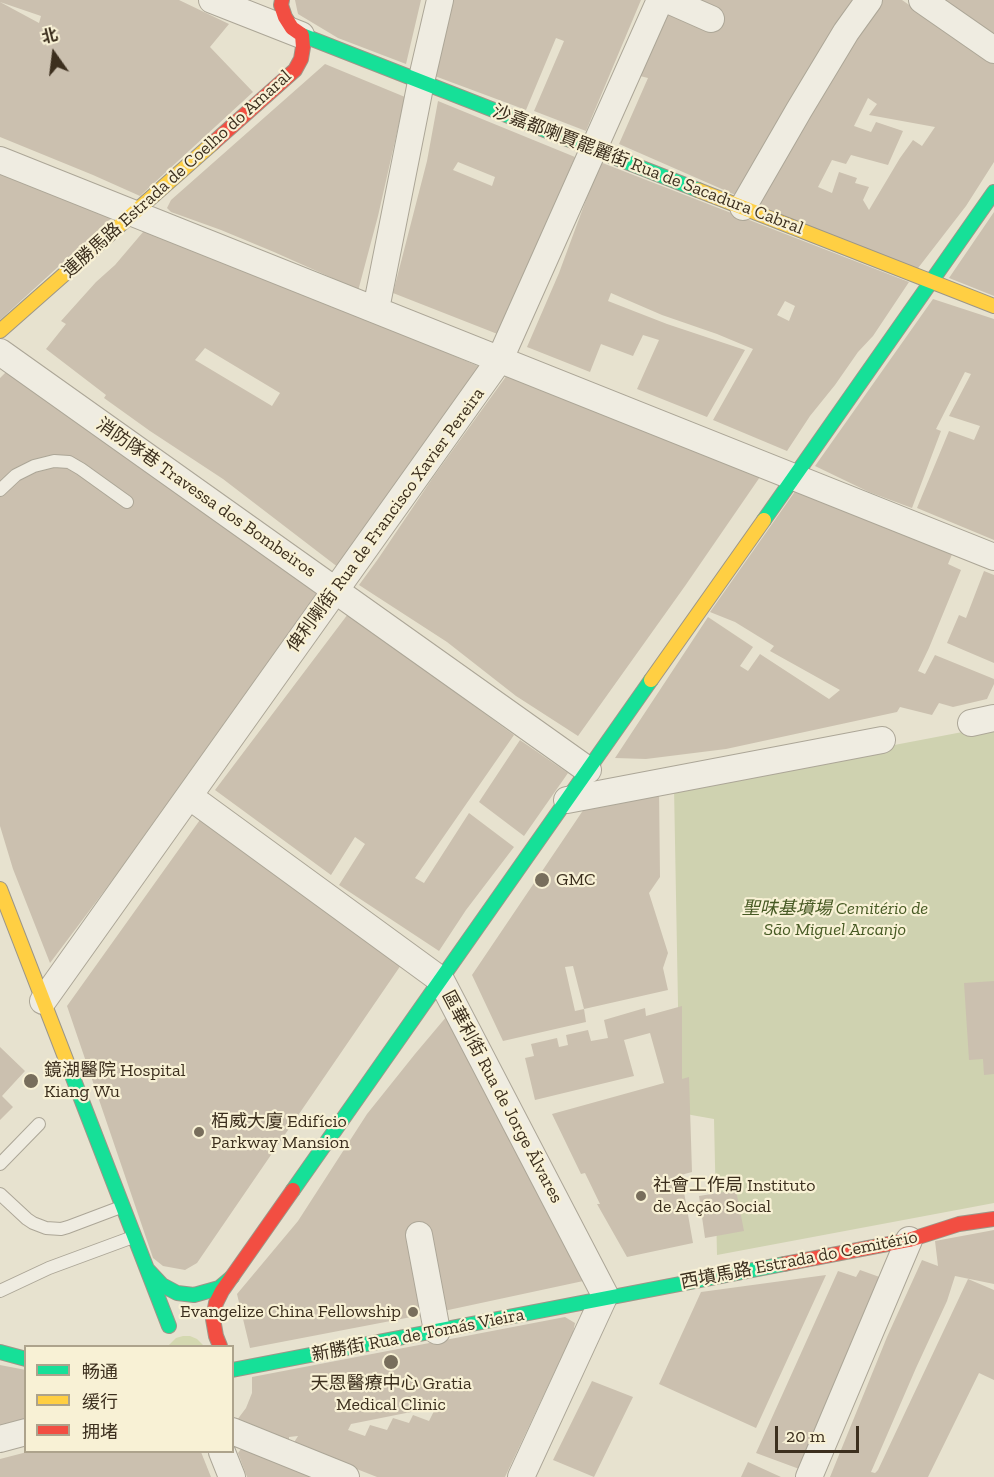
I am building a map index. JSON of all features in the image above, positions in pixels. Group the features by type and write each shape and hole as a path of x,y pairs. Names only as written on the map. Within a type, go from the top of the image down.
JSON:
{"street":[{"path":"212,0 302,35"},
{"path":"282,0 281,5 285,17 292,28 302,35"},
{"path":"376,309 421,81 440,0"},
{"name":"俾利喇街 Rua de Francisco Xavier Pereira","path":"43,1000 500,359 660,0"},
{"path":"668,0 711,19"},
{"path":"743,207 846,32 869,0"},
{"path":"922,0 994,50"},
{"name":"沙嘉都喇賈罷麗街 Rua de Sacadura Cabral","path":"302,35 994,306"},
{"name":"連勝馬路 Estrada de Coelho do Amaral","path":"0,331 295,70 301,59 302,35"},
{"path":"0,160 994,557"},
{"path":"219,1343 213,1324 215,1307 232,1276 994,192"},
{"name":"消防隊巷 Travessa dos Bombeiros","path":"0,352 588,770"},
{"path":"567,800 882,740"},
{"name":"區華利街 Rua de Jorge Álvares","path":"189,796 441,980 605,1295 603,1299"},
{"path":"0,889 149,1273 162,1285 177,1293 194,1295 219,1288 232,1276"},
{"name":"西墳馬路 Estrada do Cemitério","path":"603,1299 909,1240 959,1224 994,1219"},
{"path":"419,1235 438,1331"},
{"path":"809,1477 909,1240"},
{"path":"145,1264 164,1330 184,1321"},
{"path":"521,1477 603,1299"},
{"name":"新勝街 Rua de Tomás Vieira","path":"234,1370 603,1299"},
{"path":"199,1323 210,1330 219,1343"},
{"path":"0,1352 24,1358"},
{"path":"234,1432 346,1477"},
{"path":"0,1439 24,1433"},
{"path":"222,1453 232,1477"}],"lane":[{"path":"0,490 16,475 34,466 54,461 69,462 128,502"},
{"path":"0,1164 39,1124"},
{"path":"0,1194 33,1223 53,1229 68,1227 123,1207"},
{"path":"0,1291 134,1236"}],"green space":[{"name":"聖味基墳場 Cemitério de São Miguel Arcanjo","path":"994,726 994,1203 717,1255 714,1119 680,1113 674,787"},
{"path":"190,1336 203,1345 169,1345 176,1338"}],"building":[{"path":"0,0 179,0 229,24 210,47 253,92 140,196 0,137 0,2","holes":["0,2 41,16 39,23"]},
{"path":"295,0 421,0 406,64 338,38 298,14"},
{"path":"451,0 641,0 586,131 534,111 564,41 556,38 526,110 432,75"},
{"path":"675,0 858,0 740,197 619,144 648,78 640,76 668,10"},
{"path":"881,0 902,0 994,64 994,162 966,206 915,272 755,203 812,101","holes":["868,98 877,104 869,115 935,127 922,146 913,140 869,210 863,200 869,187 855,183 857,178 839,172 832,193 818,187 832,160 846,164 851,155 888,165 903,131 876,122 871,132 854,126"]},
{"path":"931,0 994,0 994,42"},
{"path":"325,64 405,97 358,291 274,252 171,212 167,208 171,200"},
{"path":"438,101 575,157 500,335 393,293 427,161","holes":["458,162 495,177 492,186 453,170"]},
{"path":"600,162 909,282 873,336 858,352 810,416 787,451 713,420 753,349 717,334 662,315 611,293 608,301 745,350 707,417 637,389 659,340 643,335 633,356 601,344 590,372 527,347 559,273","holes":["785,301 795,306 789,321 777,315"]},
{"path":"0,166 117,213 0,320"},
{"path":"994,212 994,296 949,278"},
{"path":"149,225 480,367 343,571 223,479 104,398 106,395 46,349 66,324 61,321 96,282 115,265","holes":["205,348 280,393 272,406 195,360"]},
{"path":"933,299 994,319 994,540 917,508 949,431 974,440 980,426 949,416 971,374 965,372 936,429 941,431 912,508 869,492 815,466"},
{"path":"510,371 762,474 578,736 516,696 447,642 359,585"},
{"path":"6,372 317,593 114,878 50,963 13,869 0,826 0,378"},
{"path":"796,490 953,552 948,564 961,570 918,671 925,674 935,655 994,679 987,699 953,707 939,703 932,715 900,707 897,712 726,749 646,759 615,758 708,617 753,647 740,666 748,671 760,654 829,699 840,690 770,651 774,646 735,622 710,612"},
{"path":"984,571 994,575 994,663 947,643 959,615 966,618"},
{"path":"348,614 514,735 415,878 424,883 469,813 514,847 466,910 439,951 339,885 365,844 355,837 331,875 215,790"},
{"path":"520,740 568,773 524,836 479,802"},
{"path":"659,788 660,877 649,893 668,953 663,968 668,990 584,1009 586,1022 503,1041 472,975 588,803","holes":["573,966 584,1009 575,1011 565,967"]},
{"name":"栢威大廈 Edifício Parkway Mansion","path":"202,817 401,965 197,1263 185,1270 163,1266 153,1258 67,1006"},
{"path":"994,981 994,1074 984,1075 983,1059 969,1060 964,983"},
{"path":"682,1006 682,1079 689,1077 692,1172 681,1175 693,1243 627,1257 597,1204 600,1204 585,1173 581,1174 552,1114 664,1083 650,1033 624,1040 634,1076 535,1100 525,1058 534,1056 531,1044 557,1038 559,1047 568,1045 566,1035 588,1030 591,1041 608,1038 604,1020 645,1008 646,1016"},
{"path":"447,1016 588,1280 439,1312 425,1224 409,1228 427,1314 250,1348 237,1294 298,1221 367,1114"},
{"path":"0,1047 25,1071 2,1096 13,1107 0,1120"},
{"path":"736,1190 744,1231 705,1238 699,1196"},
{"path":"994,1230 994,1284 955,1276 947,1301 871,1472 875,1473 878,1470 968,1279 994,1290 994,1380 979,1373 928,1477 830,1477 887,1337 922,1260 938,1266 935,1241"},
{"path":"860,1270 888,1280 802,1470 756,1453 838,1271 856,1277"},
{"path":"826,1275 756,1428 659,1384 701,1292"},
{"path":"565,1317 575,1323 573,1333 505,1477 377,1477 293,1444 298,1436 289,1437 289,1443 237,1420 246,1408 252,1393 252,1377","holes":["436,1407 429,1421 413,1415 409,1423 393,1418 387,1430 370,1425 365,1436 348,1430 351,1424"]},
{"path":"0,1365 24,1370 24,1422 0,1428"},
{"path":"592,1381 633,1397 594,1477 553,1460"},
{"path":"241,1449 249,1449 313,1477 247,1477 238,1453"},
{"path":"24,1453 201,1453 211,1477 0,1477 0,1459"},
{"path":"748,1462 781,1477 741,1477"}],"traffic: fast":[{"path":"302,35 698,190"},
{"path":"764,520 994,192"},
{"path":"293,1190 651,680"},
{"path":"70,1070 169,1326"},
{"path":"234,1370 784,1264"},
{"path":"147,1269 162,1285 177,1293 194,1295 219,1288 232,1277"},
{"path":"0,1352 24,1358"}],"traffic: slow":[{"path":"0,331 213,143"},
{"path":"698,190 994,306"},
{"path":"651,680 764,520"},
{"path":"0,889 70,1070"}],"traffic: jam":[{"path":"213,143 295,70 301,59 302,35 292,28 285,17 281,5 282,0"},
{"path":"220,1345 213,1319 216,1303 293,1190"},
{"path":"784,1264 909,1240 959,1224 994,1219"}],"place":[{"name":"GMC","path":"542,880"},
{"name":"鏡湖醫院 Hospital Kiang Wu","path":"31,1081"},
{"name":"栢威大廈 Edifício Parkway Mansion","path":"199,1132"},
{"name":"社會工作局 Instituto de Acção Social","path":"641,1196"},
{"name":"Evangelize China Fellowship","path":"413,1312"},
{"name":"天恩醫療中心 Gratia Medical Clinic","path":"391,1362"}]}
